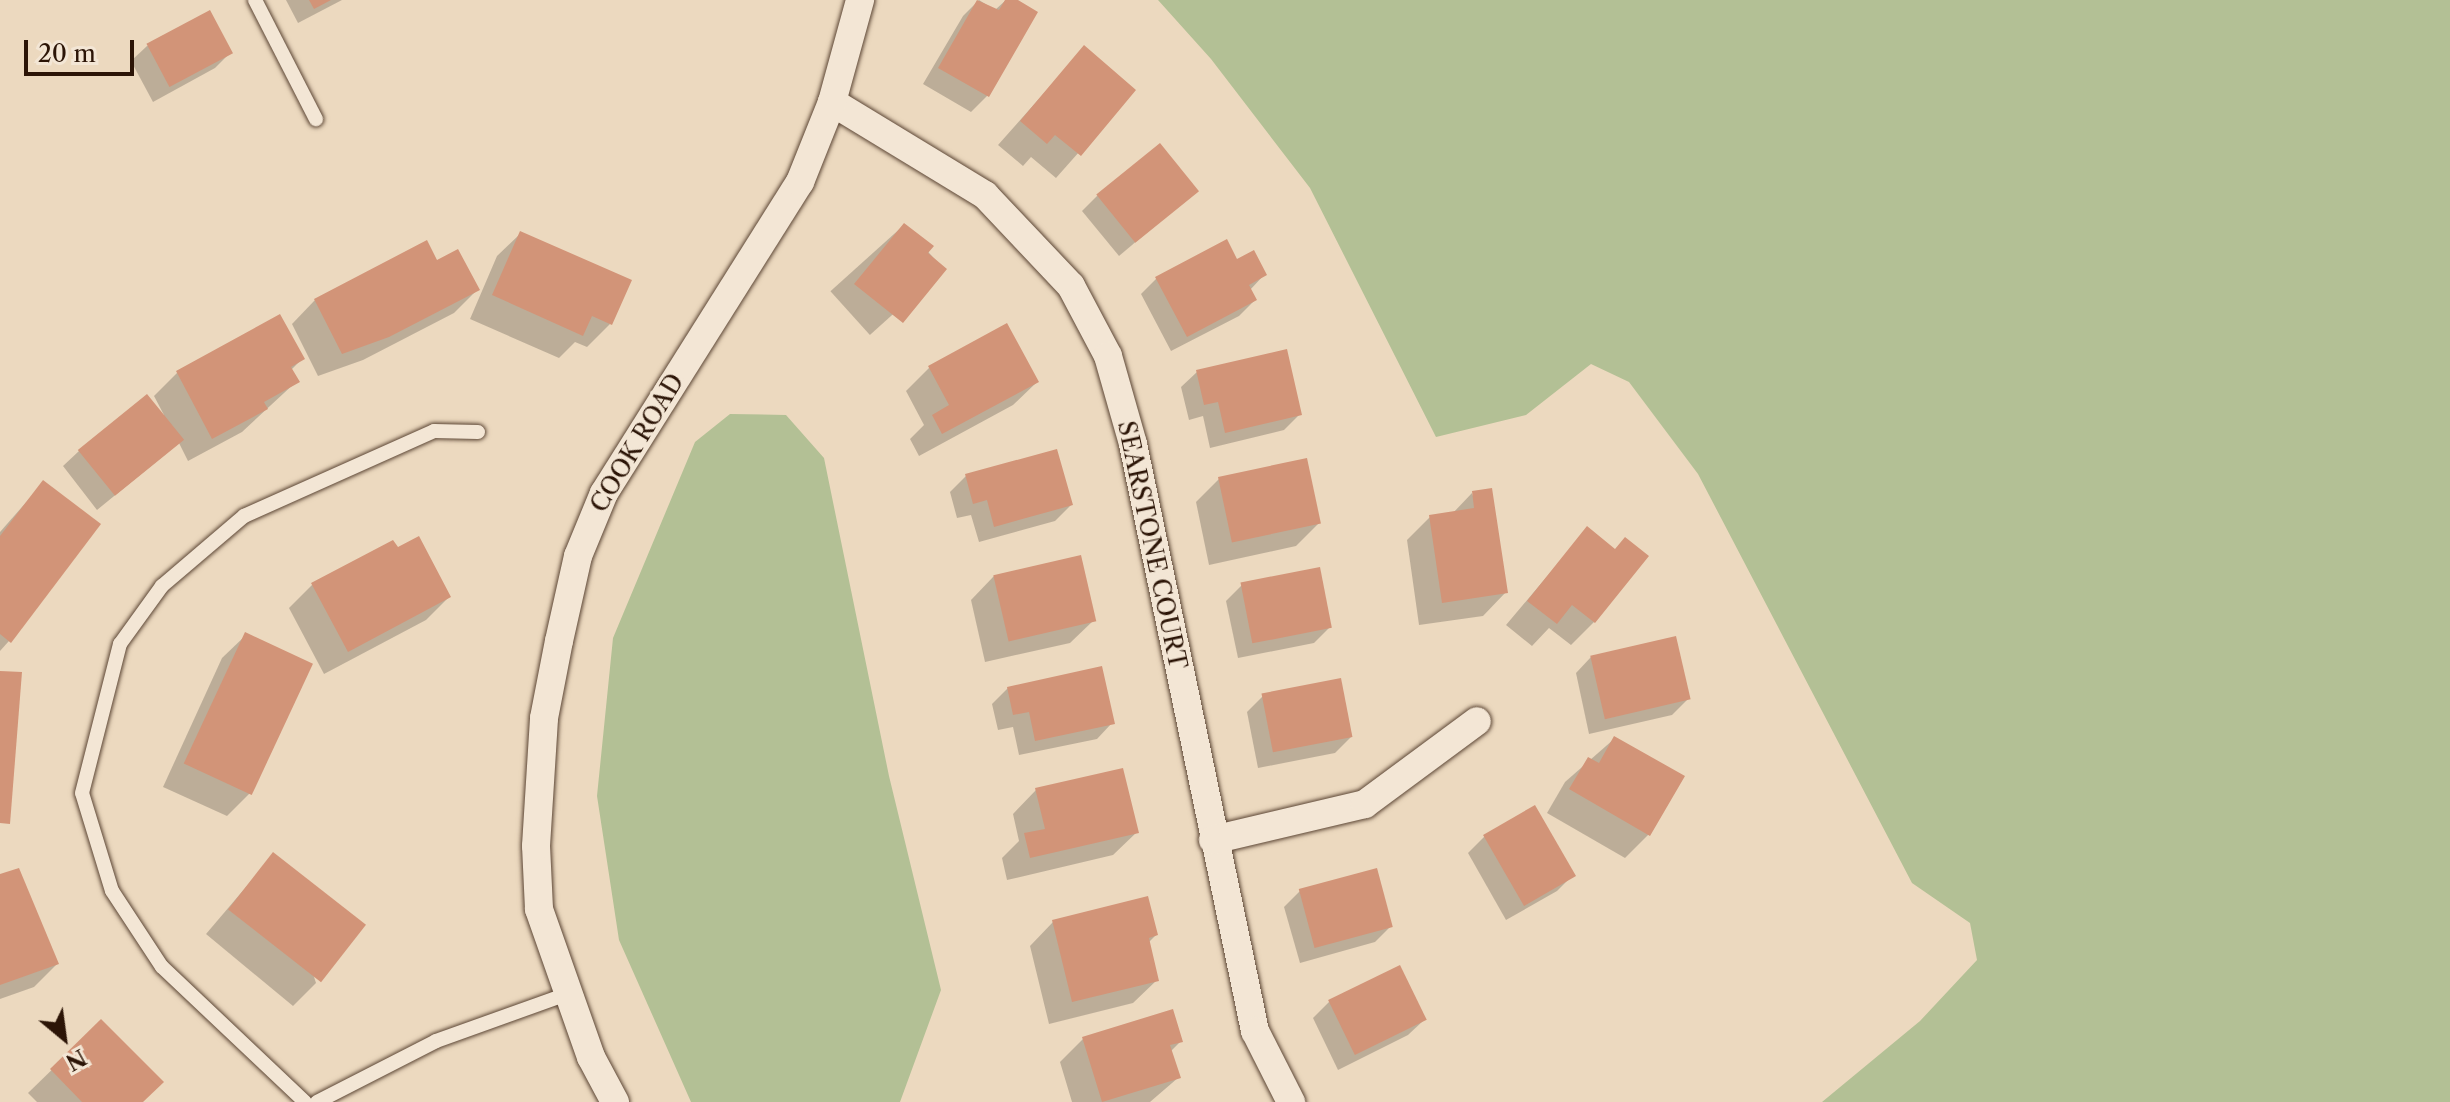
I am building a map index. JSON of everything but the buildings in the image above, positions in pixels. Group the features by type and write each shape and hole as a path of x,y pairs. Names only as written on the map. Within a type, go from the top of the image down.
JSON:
{"street":[{"name":"COOK ROAD","path":"615,1102 567,994 539,909 536,846 544,718 578,556 598,505 625,456 784,210 832,102 860,0"},
{"name":"SEARSTONE COURT","path":"832,102 985,195 1071,286 1108,356 1133,444 1255,1031 1291,1102"},
{"path":"1213,840 1365,804 1477,721"}],"lane":[{"path":"255,0 316,119"},
{"path":"305,1102 162,967 112,891 82,793 120,644 162,586 244,516 434,431 478,432"},
{"path":"317,1102 436,1041 567,994"}],"green space":[{"path":"1158,0 2450,0 2450,1102 1822,1102 1920,1021 1977,960 1970,923 1912,883 1698,474 1629,382 1591,364 1526,415 1436,437 1310,188 1211,59"},
{"path":"730,414 786,415 824,458 889,776 941,990 900,1102 691,1102 619,940 597,796 613,638 695,442"}]}
